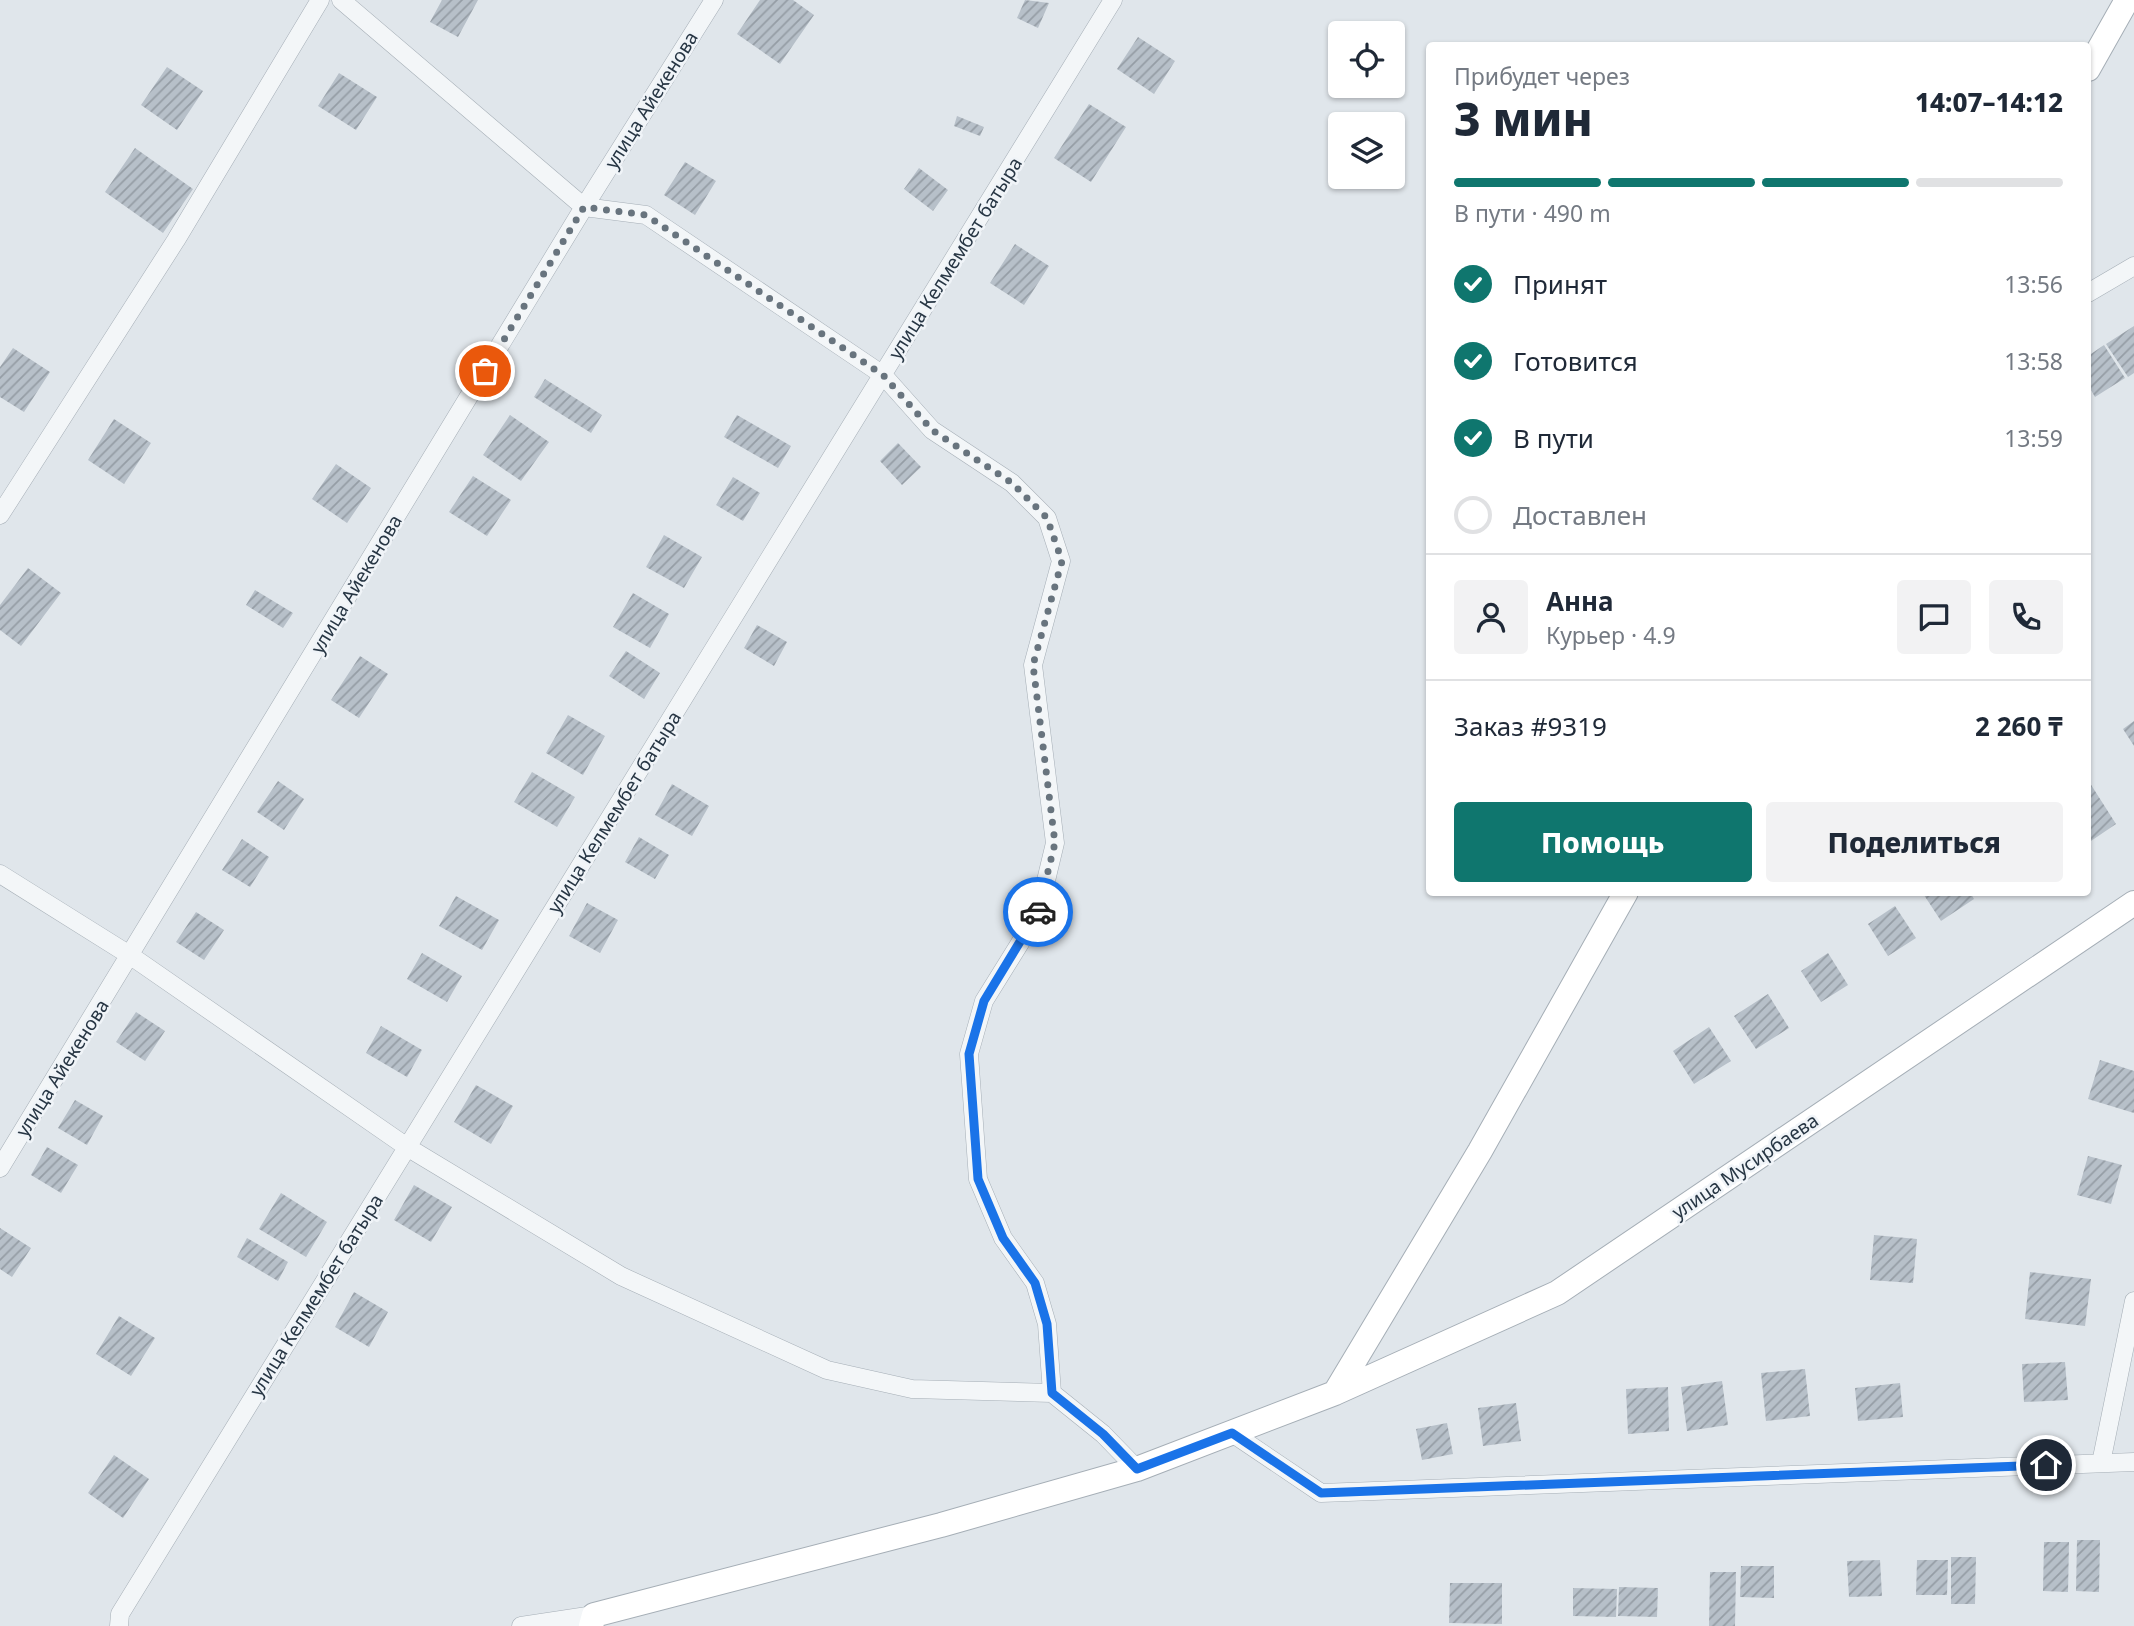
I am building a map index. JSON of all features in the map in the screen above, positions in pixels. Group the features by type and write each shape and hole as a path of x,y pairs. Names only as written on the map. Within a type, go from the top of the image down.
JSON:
{"main road":[{"path":"2091,64 2127,0"},
{"path":"1335,1393 1480,1151 1624,896"},
{"name":"улица Мусирбаева","path":"592,1620 1137,1469 1335,1393 1556,1293 2134,903"}],"street":[{"path":"0,515 176,240 320,0"},
{"path":"341,0 584,207 646,215 883,375 932,430 1012,483 1047,518 1062,561 1033,665 1055,843 1038,914 984,1001 969,1054 978,1179 1003,1238 1035,1283 1047,1324 1052,1393"},
{"name":"улица Айекенова","path":"0,1168 584,207 714,0"},
{"name":"улица Келмембет батыра","path":"119,1626 120,1614 1114,0"},
{"path":"2091,291 2134,266"},
{"path":"0,874 131,956 407,1147 621,1276 827,1370 912,1389 1052,1393 1103,1434 1137,1469"},
{"path":"2101,1463 2134,1301"},
{"path":"1232,1433 1321,1493 2134,1462"},
{"path":"521,1626 592,1620"}],"building":[{"path":"442,0 478,0 458,37 430,22"},
{"path":"760,0 793,0 814,15 780,64 737,34"},
{"path":"1025,0 1049,3 1038,28 1017,18"},
{"path":"1138,37 1175,61 1154,94 1117,69"},
{"path":"167,67 203,91 177,130 141,105"},
{"path":"339,73 377,97 356,130 318,106"},
{"path":"1089,104 1126,127 1091,182 1054,158"},
{"path":"957,116 984,127 980,136 954,126"},
{"path":"135,148 193,189 163,233 105,192"},
{"path":"685,162 716,181 695,215 664,195"},
{"path":"919,168 948,190 933,211 904,189"},
{"path":"1015,244 1049,266 1024,305 990,283"},
{"path":"2134,326 2134,373 2128,377 2106,344"},
{"path":"2104,345 2125,378 2095,397 2091,390 2091,354"},
{"path":"13,348 50,372 24,412 0,397 0,367"},
{"path":"545,379 602,415 591,433 534,397"},
{"path":"510,415 549,442 521,481 483,455"},
{"path":"737,415 791,446 778,468 724,437"},
{"path":"114,419 151,443 124,484 88,460"},
{"path":"898,443 921,467 902,485 880,461"},
{"path":"336,464 371,488 347,523 312,499"},
{"path":"473,476 511,500 487,536 449,512"},
{"path":"733,477 760,493 743,521 716,505"},
{"path":"664,535 702,557 684,588 646,567"},
{"path":"28,568 61,593 21,646 0,630 0,605"},
{"path":"255,590 293,613 283,628 246,605"},
{"path":"633,593 669,614 650,648 613,627"},
{"path":"757,625 787,642 774,666 744,648"},
{"path":"626,651 660,673 644,699 609,676"},
{"path":"360,656 388,674 359,718 331,700"},
{"path":"568,715 605,736 583,775 546,753"},
{"path":"2134,721 2134,746 2123,729"},
{"path":"532,772 575,797 557,827 514,802"},
{"path":"278,781 304,799 284,830 257,812"},
{"path":"672,784 709,806 692,836 655,815"},
{"path":"2091,785 2116,824 2091,841"},
{"path":"639,837 669,855 655,879 625,862"},
{"path":"242,839 269,857 250,887 222,870"},
{"path":"456,896 499,920 482,950 439,926"},
{"path":"1925,896 1972,896 1974,899 1941,921"},
{"path":"587,903 618,920 600,953 569,936"},
{"path":"1895,906 1916,938 1888,956 1868,924"},
{"path":"196,912 224,930 204,960 176,942"},
{"path":"422,953 462,976 447,1002 407,979"},
{"path":"1828,953 1848,985 1821,1002 1801,971"},
{"path":"1768,994 1789,1028 1756,1049 1734,1016"},
{"path":"136,1012 165,1031 145,1061 116,1042"},
{"path":"381,1026 422,1050 407,1077 366,1053"},
{"path":"1709,1027 1731,1061 1694,1084 1673,1051"},
{"path":"2100,1060 2134,1071 2134,1113 2088,1099"},
{"path":"476,1085 513,1106 491,1144 454,1122"},
{"path":"75,1100 103,1116 87,1145 58,1128"},
{"path":"47,1147 78,1165 61,1193 31,1175"},
{"path":"2088,1156 2122,1165 2111,1204 2077,1195"},
{"path":"414,1185 452,1207 431,1242 394,1220"},
{"path":"281,1193 327,1222 306,1257 259,1229"},
{"path":"0,1228 31,1248 12,1277 0,1269"},
{"path":"1874,1235 1917,1239 1913,1283 1870,1280"},
{"path":"247,1238 288,1262 278,1281 237,1257"},
{"path":"2030,1272 2091,1279 2085,1326 2025,1319"},
{"path":"354,1292 388,1312 369,1347 335,1327"},
{"path":"119,1316 155,1338 131,1376 96,1354"},
{"path":"2065,1362 2068,1400 2024,1402 2022,1364"},
{"path":"1805,1369 1810,1416 1766,1421 1761,1373"},
{"path":"1722,1381 1728,1425 1687,1431 1681,1387"},
{"path":"1900,1383 1903,1417 1858,1421 1855,1388"},
{"path":"1668,1387 1669,1431 1628,1434 1626,1389"},
{"path":"1516,1403 1521,1441 1483,1446 1478,1408"},
{"path":"1447,1423 1453,1454 1422,1460 1416,1429"},
{"path":"114,1455 149,1479 123,1518 88,1493"},
{"path":"2077,1540 2100,1540 2099,1592 2076,1591"},
{"path":"2044,1542 2069,1542 2068,1592 2043,1591"},
{"path":"1951,1557 1976,1557 1975,1604 1951,1604"},
{"path":"1880,1560 1882,1596 1849,1597 1847,1561"},
{"path":"1917,1560 1948,1560 1947,1595 1916,1595"},
{"path":"1741,1566 1774,1566 1774,1598 1740,1597"},
{"path":"1710,1572 1736,1572 1735,1626 1709,1626"},
{"path":"1450,1583 1502,1583 1502,1624 1449,1623"},
{"path":"1619,1587 1658,1588 1657,1617 1618,1616"},
{"path":"1573,1588 1617,1589 1616,1617 1573,1616"}],"way so far":[{"path":"485,371 584,207 646,215 883,375 932,430 1012,483 1047,518 1062,561 1033,665 1055,843 1038,912"}],"route":[{"path":"1038,912 984,1001 969,1054 978,1179 1003,1238 1035,1283 1047,1324 1052,1393 1103,1434 1137,1469 1232,1433 1321,1493 2046,1465"}]}
